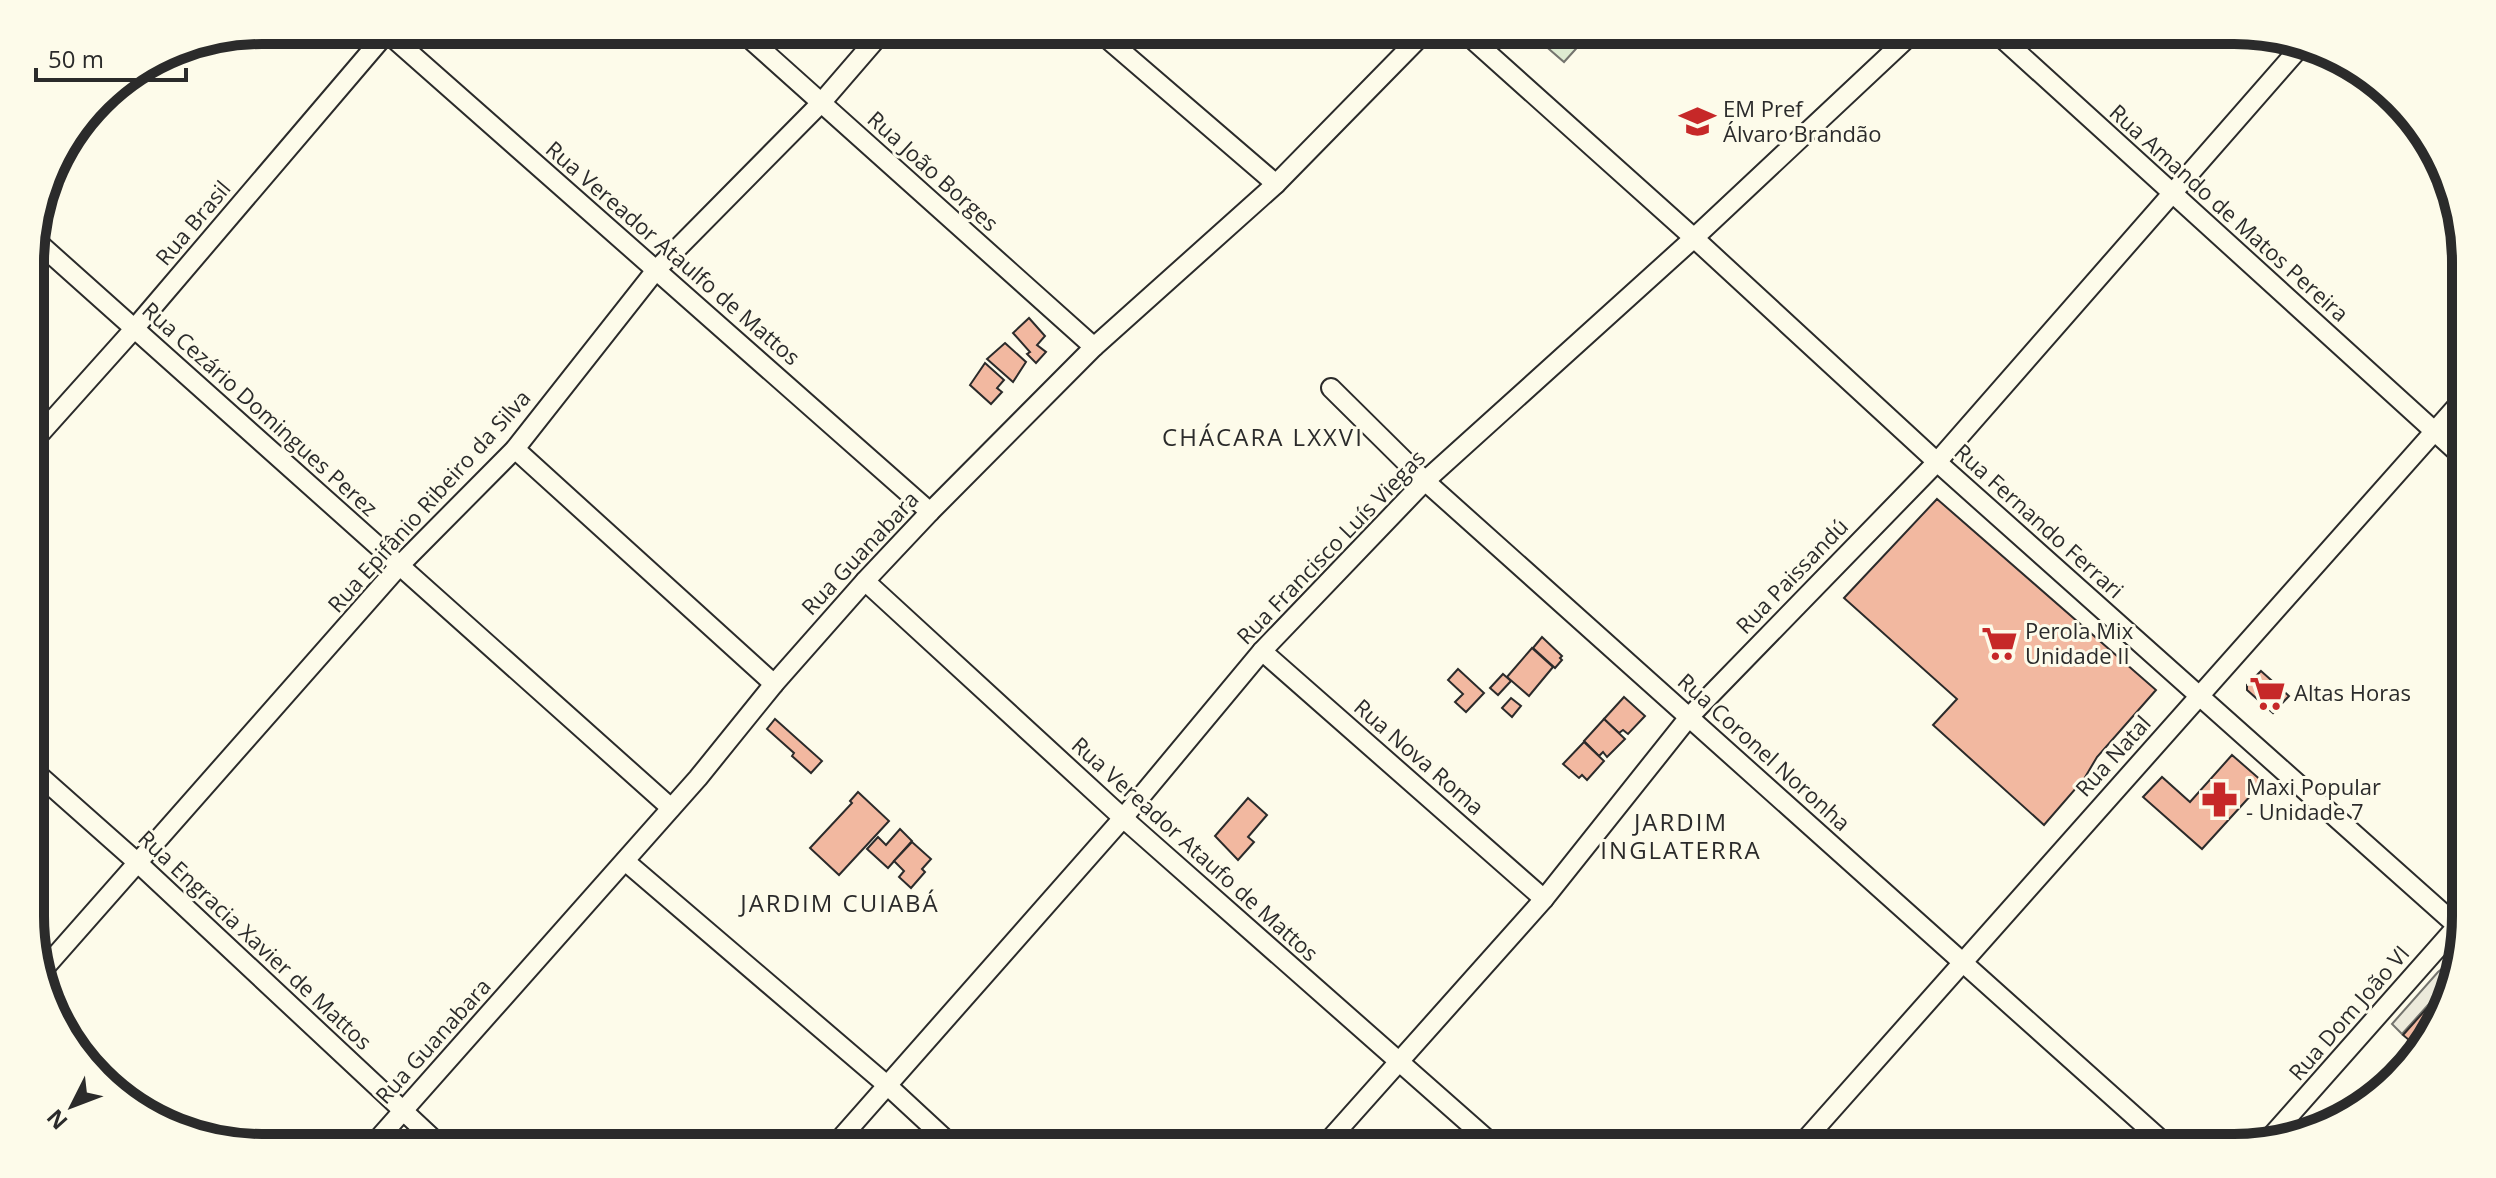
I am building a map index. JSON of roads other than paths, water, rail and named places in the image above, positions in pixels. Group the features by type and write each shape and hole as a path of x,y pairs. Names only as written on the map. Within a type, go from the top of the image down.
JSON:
{"street":[{"name":"Rua Brasil","path":"44,429 134,329 375,44"},
{"name":"Rua Vereador Ataulfo de Mattos","path":"401,44 930,512"},
{"name":"Rua João Borges","path":"756,44 1094,347"},
{"name":"Rua Epifânio Ribeiro da Silva","path":"49,963 400,565 515,449 656,270 821,103 872,44"},
{"path":"1113,44 1276,184"},
{"name":"Rua Guanabara","path":"382,1134 625,861 774,684 930,512 1094,347 1276,184 1413,44"},
{"name":"Rua Fernando Ferrari","path":"1478,44 2198,697 2452,915"},
{"name":"Rua Francisco Luís Viegas","path":"845,1134 1123,818 1262,651 1425,481 1694,238 1901,44"},
{"name":"Rua Amando de Matos Pereira","path":"2008,44 2452,448"},
{"name":"Rua Paissandú","path":"1334,1134 1544,899 1689,717 1937,462 2295,53"},
{"name":"Rua Cezário Domingues Perez","path":"44,248 671,808"},
{"name":"Rua Coronel Noronha","path":"1331,388 1425,481 2154,1134"},
{"name":"Rua Natal","path":"1810,1134 2452,412"},
{"path":"515,449 774,684"},
{"name":"Rua Vereador Ataufo de Mattos","path":"865,581 1123,818 1481,1134"},
{"name":"Rua Nova Roma","path":"1262,651 1544,899"},
{"name":"Rua Engracia Xavier de Mattos","path":"44,780 138,863 428,1134"},
{"path":"625,861 940,1134"},
{"name":"Rua Dom João VI","path":"2277,1130 2451,936"}],"place":[{"name":"EM Pref Álvaro Brandão","path":"1697,122"},
{"name":"Perola Mix Unidade II","path":"1999,644"},
{"name":"Altas Horas","path":"2268,693"},
{"name":"Maxi Popular - Unidade 7","path":"2220,800"}],"district":[{"name":"CHÁCARA LXXVI","path":"1263,438"},
{"name":"JARDIM INGLATERRA","path":"1681,837"},
{"name":"JARDIM CUIABÁ","path":"840,904"}]}
